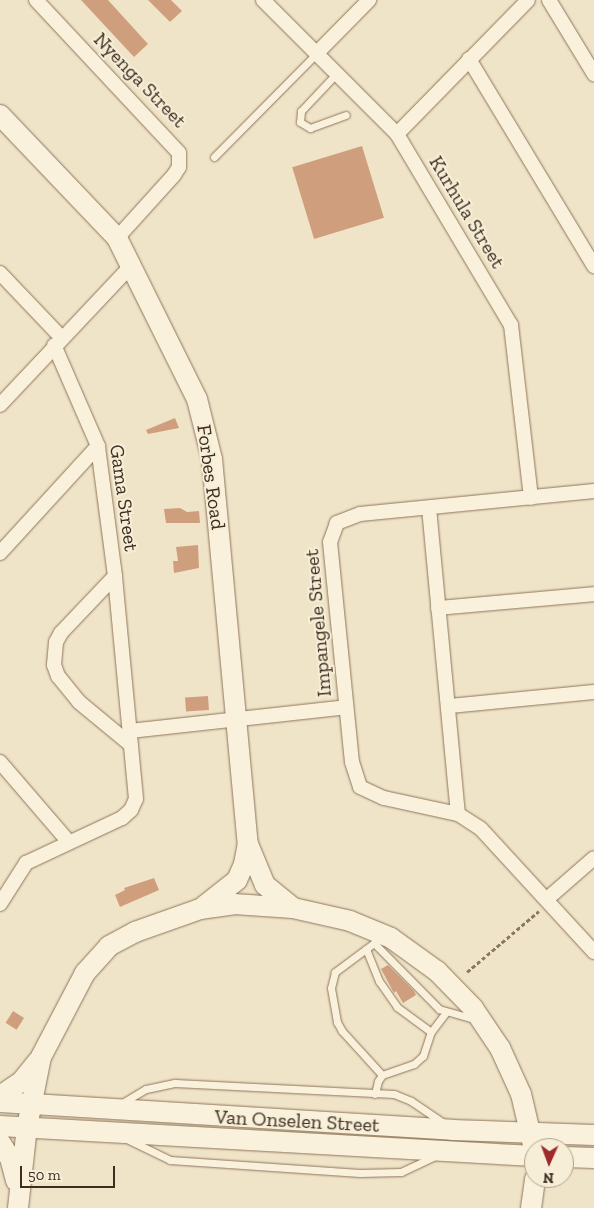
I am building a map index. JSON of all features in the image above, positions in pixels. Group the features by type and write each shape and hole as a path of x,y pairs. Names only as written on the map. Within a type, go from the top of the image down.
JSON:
{"street":[{"name":"Nyenga Street","path":"36,0 179,153 179,166 174,175 117,238"},
{"name":"Kurhula Street","path":"263,0 396,134 511,325 531,498"},
{"path":"316,54 369,0"},
{"path":"396,134 528,0"},
{"path":"549,0 594,74"},
{"path":"469,59 594,266"},
{"name":"Forbes Road","path":"0,115 117,238 133,264 197,399 209,439 248,844 244,864 236,880 200,909"},
{"path":"0,405 58,341 133,264"},
{"name":"Gama Street","path":"0,273 58,341 98,446 115,576 136,785 131,810 104,826 68,841 26,863 0,904"},
{"path":"0,553 98,446"},
{"name":"Impangele Street","path":"458,814 384,798 360,787 355,780 330,555 332,532 337,522 345,517 594,492"},
{"path":"429,508 458,814 481,829 594,952"},
{"name":"Gama Street","path":"115,576 61,633 56,642 54,665 58,676 79,702 130,738"},
{"path":"438,608 594,594"},
{"path":"449,706 594,692"},
{"path":"130,738 236,720 346,707"},
{"path":"0,762 68,841"},
{"name":"Forbes Road","path":"248,844 265,885 293,908"},
{"path":"549,901 594,858"},
{"path":"0,1096 21,1082 41,1057 70,998 101,952 135,932 200,909 252,904 293,908 350,921 437,971 484,1022 516,1078 531,1138"},
{"path":"18,1199 27,1127 41,1057"},
{"name":"Van Onselen Street","path":"0,1102 452,1130 524,1140"},
{"name":"Van Onselen Street","path":"0,1126 524,1156"},
{"name":"Van Onselen Street","path":"563,1138 594,1135"},
{"path":"0,1142 10,1158 18,1199"},
{"path":"574,1157 594,1158"},
{"path":"531,1208 533,1188"}],"lane":[{"path":"214,157 316,54"},
{"path":"336,74 301,111 300,122 310,128 346,115"},
{"path":"382,1075 349,1042 336,1022 331,998 333,974 379,939 423,996 446,1012 484,1022"},
{"path":"366,949 380,981 397,1007 431,1032"},
{"path":"375,1094 378,1080 382,1075 419,1061 431,1032 446,1012"},
{"path":"110,1110 146,1089 175,1083 394,1094 411,1101 452,1130"}],"path":[{"path":"467,972 549,901"}],"building":[{"path":"81,0 108,0 148,44 134,57"},
{"path":"148,0 171,0 182,11 170,22"},
{"path":"362,146 384,218 314,239 292,167"},
{"path":"175,418 179,428 148,434 146,430"},
{"path":"180,508 187,512 199,511 200,523 166,523 164,509"},
{"path":"198,545 199,568 174,573 173,561 178,561 176,547"},
{"path":"208,696 209,710 186,712 185,698"},
{"path":"154,878 159,890 120,907 115,895 125,890 124,888"},
{"path":"388,965 416,995 403,1003 396,991 394,993 381,969"},
{"path":"13,1011 24,1018 17,1030 6,1023"}]}
